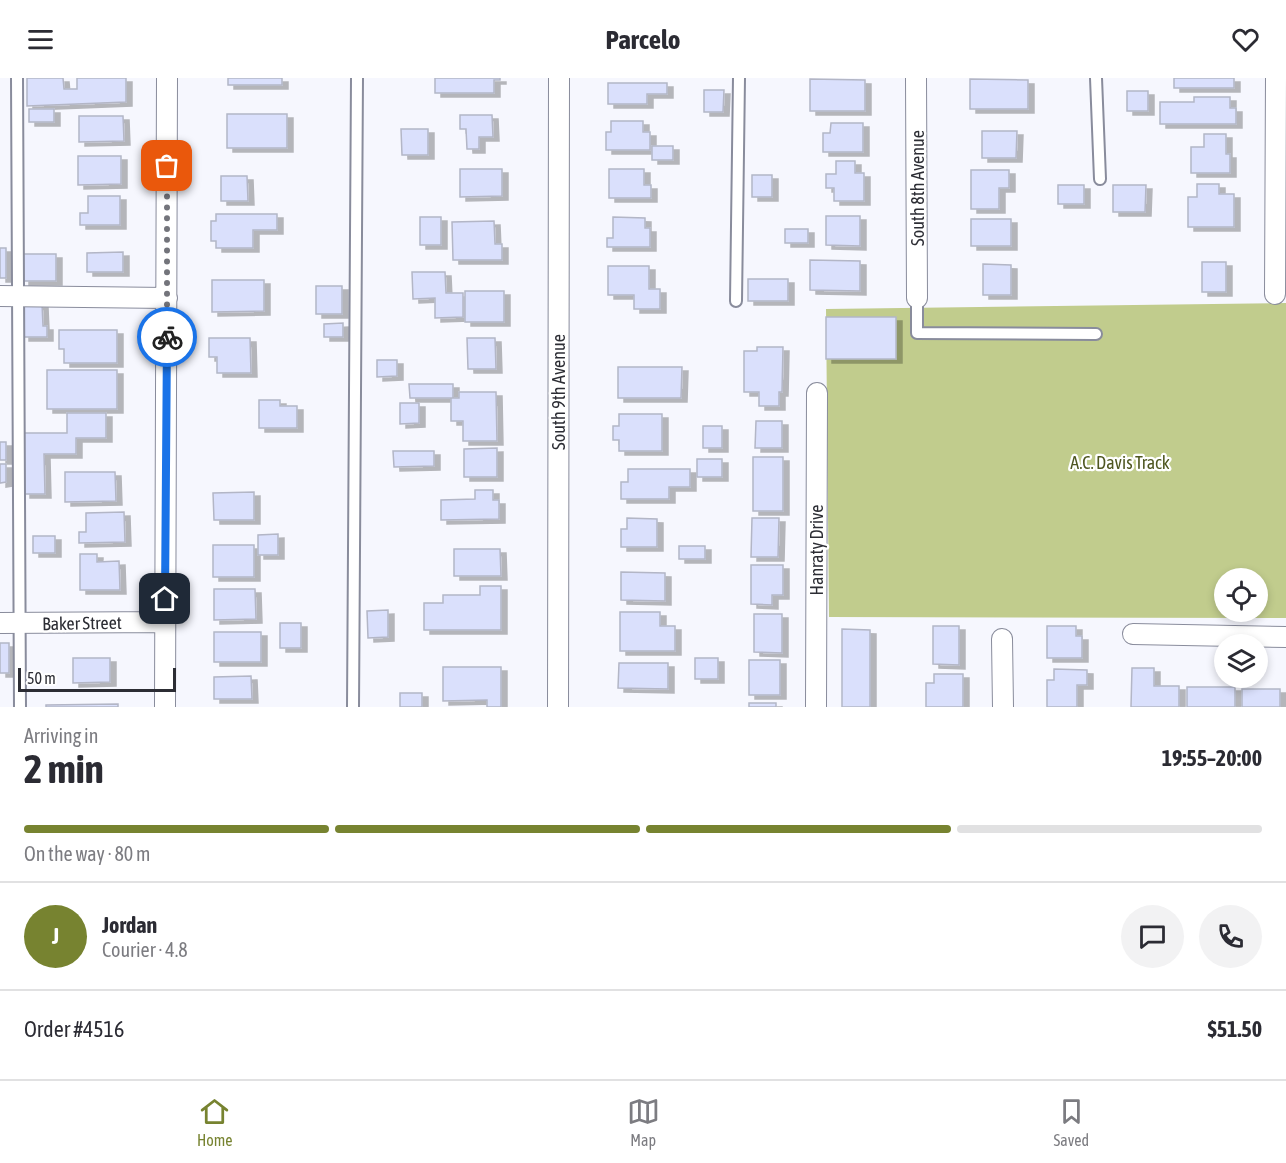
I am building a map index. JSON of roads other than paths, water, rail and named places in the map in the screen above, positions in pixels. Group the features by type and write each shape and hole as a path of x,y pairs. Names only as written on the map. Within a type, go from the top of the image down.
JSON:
{"street":[{"path":"165,707 167,78"},
{"name":"South 9th Avenue","path":"558,707 559,78"},
{"name":"South 8th Avenue","path":"916,78 917,298"},
{"path":"1275,294 1276,78"},
{"path":"8,296 167,298"},
{"name":"Hanraty Drive","path":"816,707 817,393"},
{"name":"Baker Street","path":"0,624 165,622"},
{"path":"1133,634 1286,637"},
{"path":"1002,639 1003,707"}],"lane":[{"path":"17,78 8,296 21,623 20,707"},
{"path":"353,707 357,78"},
{"path":"736,302 739,78"},
{"path":"1096,78 1100,179"},
{"path":"917,298 917,333 1096,334"}],"park label":[{"name":"A.C. Davis Track","path":"1120,462"}]}
